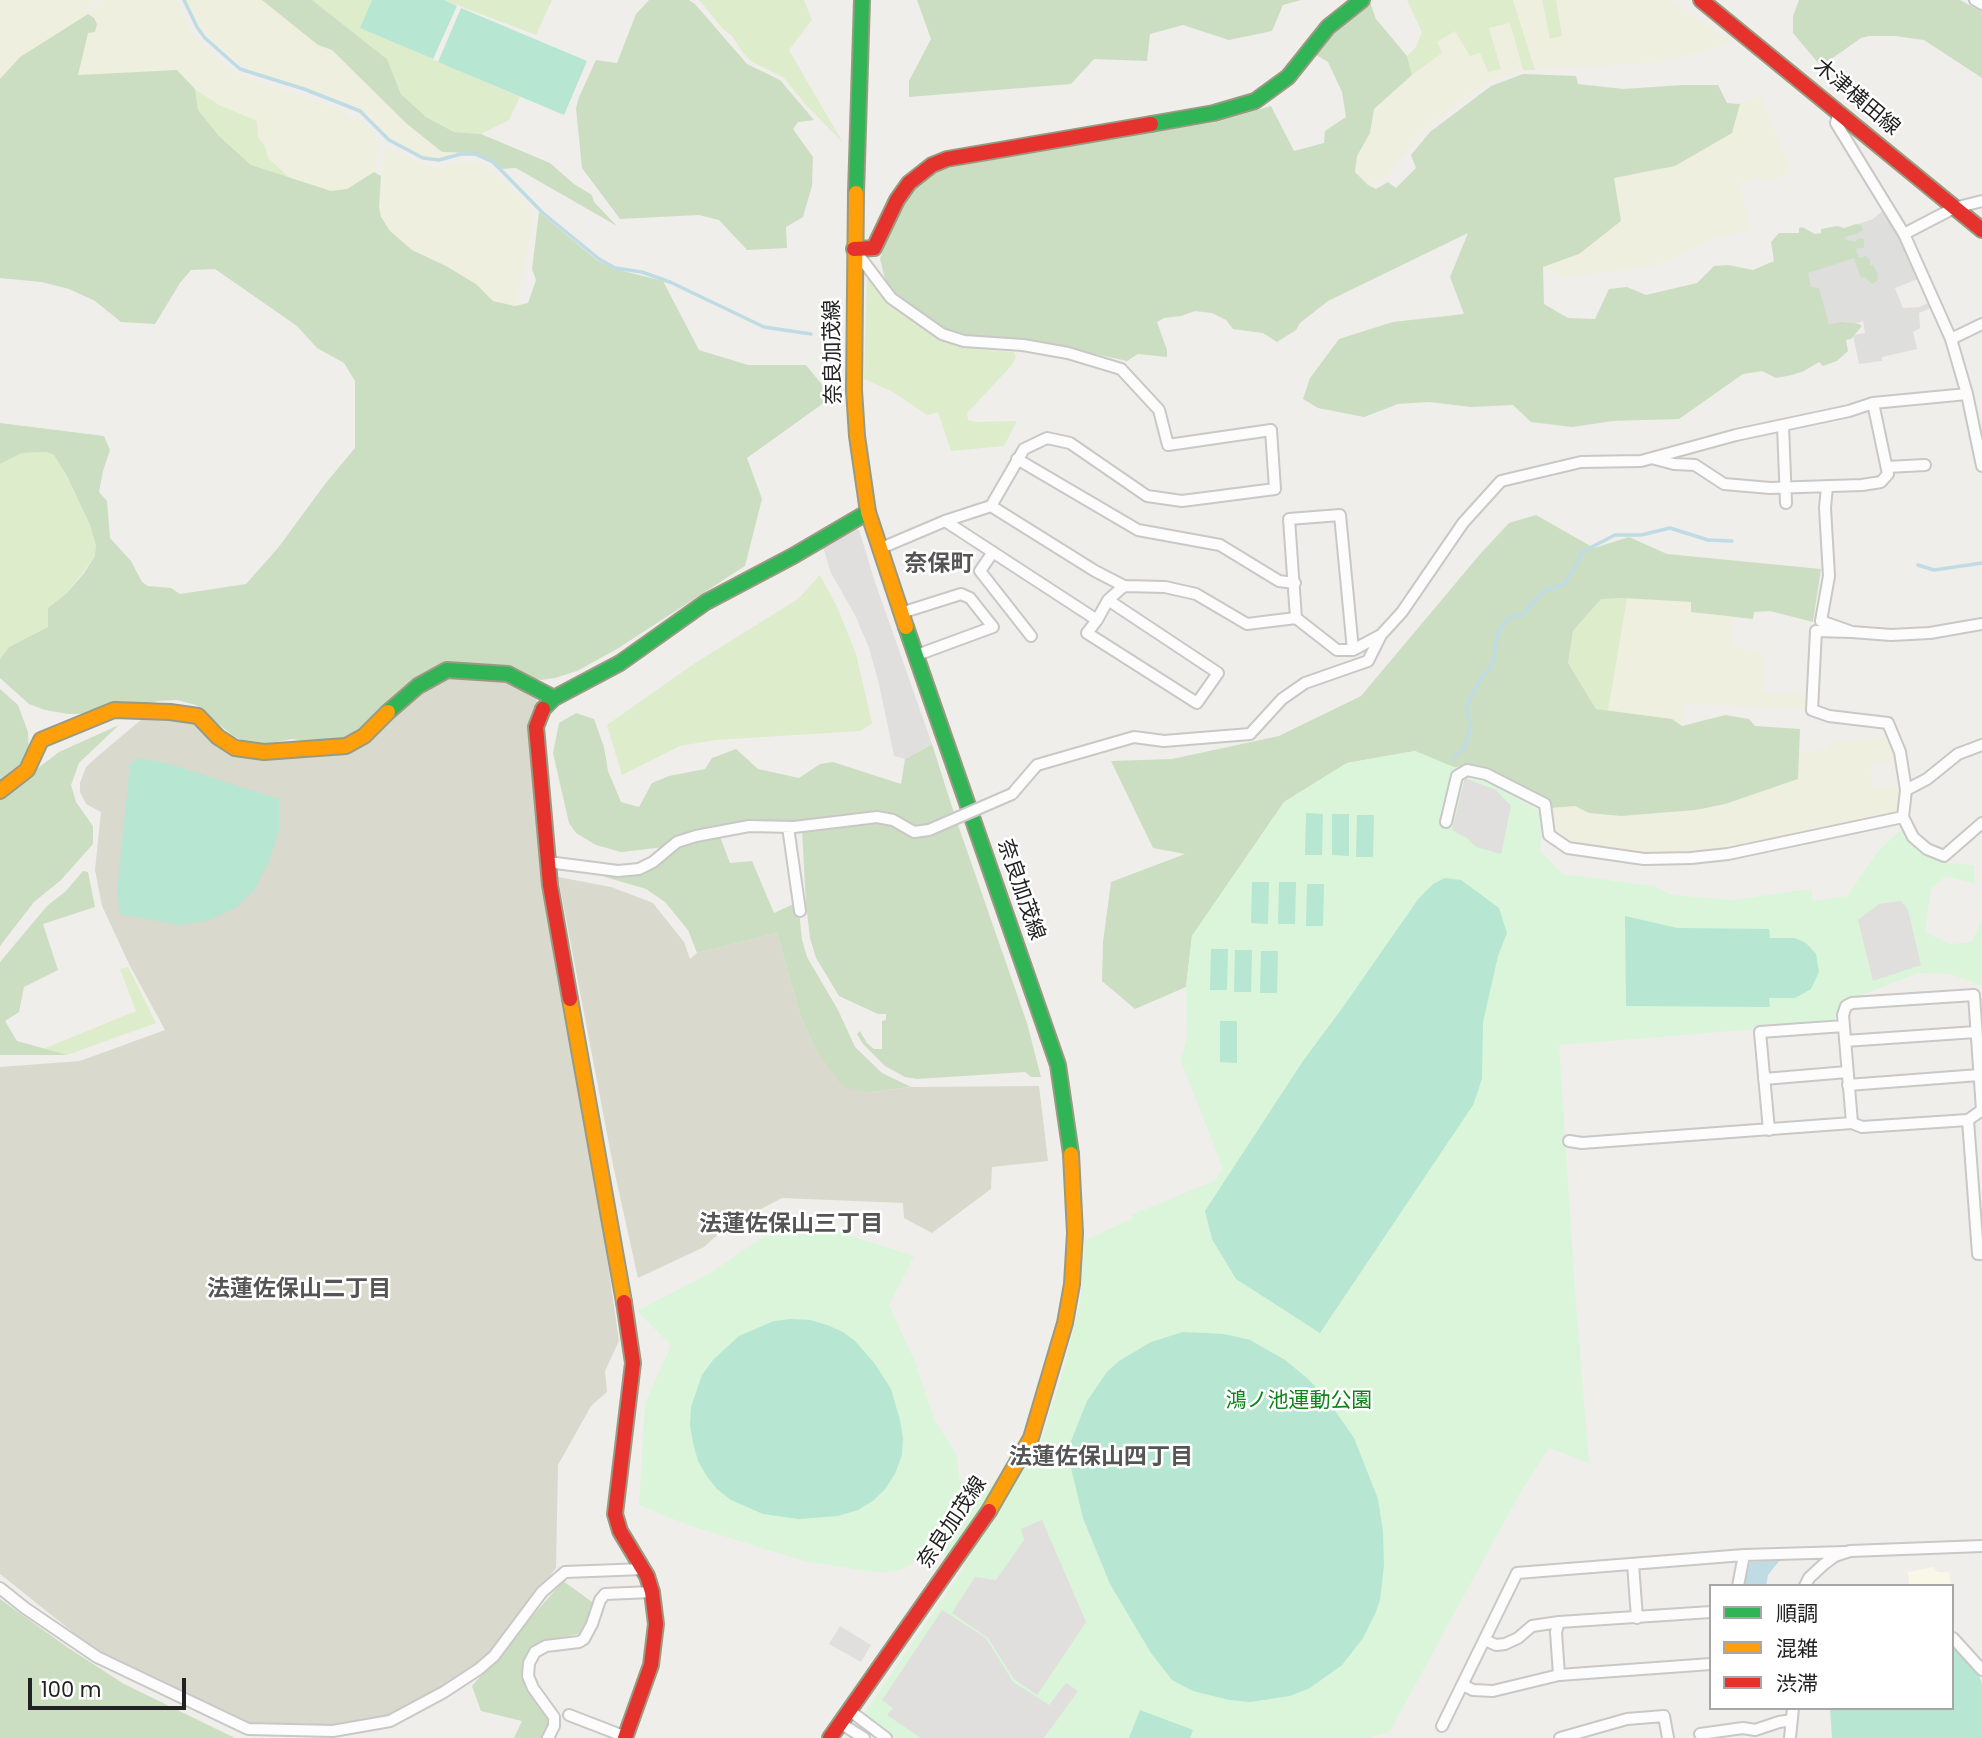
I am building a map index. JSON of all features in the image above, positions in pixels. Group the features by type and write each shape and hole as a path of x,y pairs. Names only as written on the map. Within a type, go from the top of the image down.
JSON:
{"main road":[{"name":"奈良加茂線","path":"831,1738 990,1509 1031,1438 1065,1323 1074,1249 1071,1152 1058,1065 868,512 857,436 854,390 854,249 862,0"},
{"path":"854,249 874,248 897,200 909,183 932,165 947,159 1214,113 1255,100 1288,77 1328,27 1362,0"},
{"name":"木津横田線","path":"1701,0 1982,230"},
{"path":"626,1738 654,1650 656,1624 652,1592 644,1569 620,1531 615,1514 633,1363 632,1345 550,885 536,727 542,710 554,698 620,663 706,602 868,512"},
{"path":"0,792 27,770 41,740 114,710 198,716 218,737 235,748 264,752 346,746 364,736 418,686 447,670 508,674 554,698"}],"street":[{"path":"1975,0 1982,4"},
{"path":"1839,111 1836,123 1905,234 1951,339 1967,394 1982,466"},
{"path":"1905,234 1954,208 1982,201"},
{"path":"854,249 891,298 942,334 964,341 1023,345 1068,353 1121,369 1159,410 1168,445 1271,430 1275,489 1182,502 1147,496 1070,443 1047,438 1024,449 992,506 945,521 879,549"},
{"path":"1951,339 1982,324"},
{"path":"548,862 618,871 639,869 653,862 677,842 748,826 788,827 877,817 892,820 914,832 929,830 1012,794 1037,765 1134,737 1164,741 1250,733 1282,699 1305,683 1368,662 1381,635 1402,612 1464,523 1501,481 1581,462 1641,461 1873,403 1967,394"},
{"path":"1653,458 1674,464 1695,465 1724,484 1786,487 1881,482 1888,474 1873,403"},
{"path":"1783,425 1786,503"},
{"path":"1017,459 1138,530 1220,545 1279,581 1295,583"},
{"path":"1887,467 1925,465"},
{"path":"1827,486 1825,508 1829,576 1821,621 1852,632"},
{"path":"992,506 1095,571 1124,586 1165,587 1196,594 1247,624 1296,618 1337,650 1353,650 1381,635"},
{"path":"1296,618 1289,519 1339,515 1353,650"},
{"path":"945,521 1097,620"},
{"path":"993,552 980,571 1031,636"},
{"path":"1108,600 1218,673 1197,703 1087,633 1108,600 1124,586"},
{"path":"901,613 961,594 970,598 993,627 917,655"},
{"path":"1982,624 1930,633 1891,635 1816,631 1812,710 1829,716 1888,723 1900,752 1906,790 1903,817 1913,837 1927,849 1944,856 1982,823"},
{"path":"1906,790 1927,779 1958,754 1982,745"},
{"path":"1446,822 1457,776 1467,770 1486,774 1545,804 1549,835 1568,848 1644,859 1728,854 1903,817"},
{"path":"788,827 800,911"},
{"path":"1569,1141 1582,1143 1852,1123 1862,1127 1968,1120 1982,1110 1973,995 1852,1003 1846,1006 1843,1015 1852,1123"},
{"path":"1769,1130 1760,1032 1844,1026"},
{"path":"1845,1041 1976,1032"},
{"path":"1764,1079 1847,1072"},
{"path":"1848,1085 1979,1075"},
{"path":"1968,1120 1978,1254 1982,1254"},
{"path":"1442,1726 1517,1573 1744,1555 1982,1546"},
{"path":"1806,1584 1814,1573 1835,1556 1845,1552"},
{"path":"1738,1584 1744,1555"},
{"path":"1633,1564 1637,1618"},
{"path":"0,1588 97,1657 248,1729 332,1731 390,1721 444,1692 479,1669 494,1656 542,1592 565,1572 644,1569"},
{"path":"548,1738 554,1726 554,1717 533,1688 528,1676 529,1663 534,1652 546,1646 579,1642 583,1639 592,1624 602,1595 652,1592"},
{"path":"1485,1640 1496,1645 1505,1644 1518,1638 1532,1626 1559,1622 1709,1612"},
{"path":"1559,1622 1556,1632 1559,1675"},
{"path":"1954,1639 1982,1670"},
{"path":"1463,1685 1473,1690 1493,1691 1559,1675 1709,1664"},
{"path":"849,1710 886,1738"},
{"path":"1790,1738 1793,1710"},
{"path":"569,1716 626,1738"},
{"path":"1560,1738 1627,1719 1664,1716 1668,1738"},
{"path":"1700,1734 1743,1728 1755,1730 1792,1720"},
{"path":"840,1723 864,1738"}],"shaded area":[{"path":"1882,211 1894,227 1920,278 1895,288 1903,308 1919,307 1931,302 1933,307 1919,313 1920,328 1913,332 1917,349 1882,357 1882,361 1859,364 1853,335 1865,333 1863,321 1837,330 1773,329 1826,235 1873,219"},
{"path":"854,529 859,530 932,744 905,759 894,756 869,648 855,615 831,573 823,547"},
{"path":"446,677 509,680 536,697 538,707 534,715 619,1341 605,1371 607,1392 591,1406 558,1465 556,1568 476,1669 420,1702 376,1720 332,1726 249,1723 99,1653 0,1574 0,1067 80,1061 165,1030 130,966 102,906 95,870 101,812 86,804 80,792 80,783 86,767 98,756 142,719 170,715 195,723 218,747 259,759 353,751 420,691"},
{"path":"1465,778 1496,790 1511,806 1501,854 1476,847 1467,838 1452,830"},
{"path":"558,877 611,887 653,903 684,942 690,959 697,953 777,933 800,1015 814,1046 870,1092 911,1087 1039,1086 1048,1161 992,1167 991,1189 932,1233 904,1218 903,1203 782,1198 725,1228 704,1247 638,1278 613,1165"},
{"path":"1901,901 1908,910 1921,965 1873,981 1858,920 1879,904"},
{"path":"1042,1520 1086,1622 1037,1695 1014,1679 988,1638 952,1613 975,1577 996,1580 1024,1540 1021,1529"},
{"path":"1933,1567 1938,1572 1949,1572 1951,1584 1909,1584 1908,1572"},
{"path":"942,1610 986,1638 1013,1682 1049,1705 1066,1683 1078,1691 1044,1738 921,1738 887,1715 893,1708 882,1700"},
{"path":"840,1626 871,1645 861,1662 829,1644"}],"green space":[{"path":"0,0 96,0 84,10 88,14 20,57 0,79"},
{"path":"101,0 177,0 191,31 229,68 240,75 343,111 353,120 357,117 369,127 381,142 374,172 347,189 331,191 292,180 268,158 265,146 258,137 257,121 219,105 195,89 177,70 77,75 88,33 95,32 88,14"},
{"path":"185,0 262,0 318,45 332,50 427,141 442,152 467,152 444,159 426,158 393,141 369,114 307,89 248,70 211,41 197,24"},
{"path":"262,0 312,0 387,59 401,94 426,117 454,132 481,134 550,163 574,184 592,195 594,202 617,226 516,168 502,169 494,161 475,153 442,152 407,124 332,50 318,45"},
{"path":"312,0 372,0 361,28 520,97 509,120 481,134 454,132 426,117 401,94 387,59"},
{"path":"372,0 444,0 457,6 433,59 360,28"},
{"path":"444,0 552,0 536,35"},
{"path":"649,0 689,0 695,4 747,64 780,80 814,120 798,122 793,129 813,157 812,186 803,217 786,227 787,248 747,250 719,220 699,215 620,219 582,168 576,108 579,97 596,60 617,63 636,14"},
{"path":"699,0 804,0 812,20 789,50 843,143 783,77 752,62"},
{"path":"917,0 1301,0 1283,5 1272,31 1229,40 1183,25 1150,34 1147,61 1094,59 1071,84 909,97 909,81 931,39"},
{"path":"1407,0 1513,0 1535,70 1523,70 1510,23 1489,28 1501,69 1488,72 1480,53 1470,56 1455,31 1437,42 1442,53 1412,75 1407,56 1416,47 1422,32"},
{"path":"1513,0 1542,0 1550,39 1562,36 1556,0 1671,0 1733,43 1661,62 1535,70"},
{"path":"1542,0 1556,0 1562,36 1550,39"},
{"path":"1799,0 1960,0 1982,12 1982,78 1924,40 1895,36 1861,38 1827,62 1819,64 1793,33 1793,16"},
{"path":"1370,2 1376,19 1407,56 1412,75 1374,109 1370,133 1357,156 1355,172 1368,185 1376,189 1388,182 1396,188 1416,168 1411,155 1430,132 1491,86 1523,74 1576,76 1578,84 1623,89 1718,85 1727,103 1740,104 1732,133 1675,166 1614,178 1621,221 1579,254 1543,267 1544,304 1568,318 1595,319 1609,289 1627,287 1646,295 1697,283 1714,266 1728,265 1753,270 1774,261 1771,242 1779,233 1799,233 1799,228 1802,227 1815,234 1821,233 1821,229 1837,226 1844,228 1856,224 1861,225 1863,230 1843,239 1855,242 1860,238 1864,239 1864,248 1857,248 1856,251 1859,258 1865,256 1870,260 1870,265 1873,265 1878,274 1877,281 1872,284 1864,277 1861,278 1854,258 1808,273 1811,287 1819,288 1829,325 1840,322 1862,326 1851,339 1846,340 1848,351 1837,361 1823,366 1819,362 1792,375 1776,378 1762,371 1743,374 1679,419 1613,421 1572,427 1531,422 1513,405 1471,407 1429,402 1398,404 1364,417 1318,408 1303,399 1310,378 1339,339 1393,322 1464,314 1450,277 1468,233 1328,301 1300,323 1296,330 1277,342 1263,333 1233,329 1226,320 1212,313 1195,311 1164,318 1157,322 1167,357 1138,354 1127,361 1037,341 978,340 950,334 893,295 880,259 886,239 904,199 912,189 938,170 1086,142 1217,122 1271,106 1294,151 1324,143 1325,131 1346,117 1342,92 1328,62 1313,53 1334,29"},
{"path":"461,8 587,61 564,115 438,62"},
{"path":"88,14 97,24 95,32 88,33 78,75 177,70 195,89 198,110 219,136 251,165 331,191 347,189 374,172 381,176 379,207 381,217 390,231 412,250 476,284 493,301 515,306 528,303 536,280 532,269 539,212 598,261 615,269 663,281 699,350 748,365 806,365 832,397 747,458 762,499 745,566 617,649 577,671 541,680 499,668 456,667 340,745 292,739 260,745 244,741 233,736 196,705 177,700 158,701 113,713 68,714 29,704 0,678 0,659 9,647 48,627 48,608 67,593 84,573 95,556 96,546 90,525 54,455 46,452 22,453 0,464 0,423 104,436 110,450 99,492 107,501 110,538 131,561 142,582 148,586 171,588 180,594 246,584 278,548 355,448 355,381 344,363 317,348 297,326 215,269 191,270 155,324 121,322 95,301 69,289 41,282 0,278 0,79 20,57"},
{"path":"1510,23 1523,70 1487,82 1435,121 1417,138 1386,177 1368,185 1355,172 1357,156 1370,133 1374,109 1442,53 1437,42 1456,31 1470,56 1480,53 1488,72 1501,68 1489,28"},
{"path":"195,89 219,105 257,121 258,137 265,146 268,158 292,180 251,165 219,136 198,110"},
{"path":"1761,95 1792,173 1762,183 1760,177 1739,184 1751,230 1710,240 1650,267 1563,277 1543,267 1579,254 1614,178 1675,166 1731,133 1740,104"},
{"path":"385,149 427,166 438,167 463,161 479,163 498,175 534,212 515,306 493,301 476,284 412,250 390,231 381,217 379,207"},
{"path":"867,278 894,307 937,336 976,349 1014,352 1016,357 1012,365 967,413 968,420 976,422 1017,421 1004,446 951,451 938,412 927,415 893,392 864,379"},
{"path":"46,452 54,455 67,476 90,525 96,555 67,593 48,608 48,627 9,647 0,659 0,464 22,453"},
{"path":"1536,515 1594,548 1629,537 1667,554 1821,569 1813,622 1770,611 1754,612 1753,619 1691,612 1691,602 1601,599 1573,631 1568,663 1596,709 1672,719 1682,726 1725,715 1749,719 1755,726 1800,729 1798,779 1725,804 1696,810 1621,816 1589,813 1575,806 1551,808 1545,800 1493,771 1467,764 1454,768 1415,751 1347,763 1284,802 1192,936 1186,987 1135,1009 1102,981 1103,942 1111,882 1185,854 1153,848 1111,761 1172,759 1279,736 1361,696 1509,523"},
{"path":"820,575 838,609 856,654 872,723 861,731 715,740 680,746 622,775 607,725 692,665 798,599"},
{"path":"1627,598 1691,602 1692,612 1732,617 1729,633 1733,636 1733,647 1762,651 1764,692 1811,695 1810,708 1685,704 1682,726 1608,711"},
{"path":"1627,598 1608,711 1596,709 1568,663 1573,631 1601,599"},
{"path":"0,689 18,705 28,732 29,757 0,779"},
{"path":"576,713 594,719 604,747 608,771 621,802 639,807 652,783 669,776 705,769 712,758 736,749 758,769 799,778 820,764 833,762 901,784 905,759 932,744 954,813 915,829 899,818 753,823 665,847 621,852 596,845 576,833 569,823 553,753 559,723"},
{"path":"119,725 79,763 71,785 76,802 93,826 93,844 61,880 34,902 0,946 0,797 59,752"},
{"path":"1892,736 1899,762 1871,764 1872,787 1902,785 1901,811 1896,816 1743,847 1665,854 1628,853 1563,842 1552,829 1551,808 1575,806 1589,813 1621,816 1696,810 1798,779 1801,751 1828,750 1829,742"},
{"name":"鴻ノ池運動公園","path":"1415,751 1491,782 1543,814 1540,850 1562,874 1654,886 1672,895 1732,900 1811,889 1813,901 1847,896 1878,851 1901,830 1919,849 1947,863 1974,865 1975,884 1946,876 1931,888 1925,932 1950,944 1972,942 1982,918 1982,986 1950,974 1918,973 1850,1000 1839,1010 1833,1023 1559,1045 1589,1463 1549,1448 1521,1491 1390,1731 1369,1738 847,1738 965,1566 940,1552 899,1570 881,1573 804,1561 688,1525 639,1505 645,1403 671,1346 637,1311 710,1273 763,1237 829,1229 914,1256 889,1305 915,1362 934,1419 957,1455 959,1479 980,1496 1041,1442 1080,1303 1085,1240 1132,1219 1131,1215 1214,1181 1223,1169 1181,1061 1187,1037 1186,987 1192,936 1284,802 1347,763"},
{"path":"140,758 169,764 279,799 279,831 268,864 254,890 237,907 209,920 180,925 120,914 117,892 130,764"},
{"path":"1306,813 1323,814 1322,855 1305,855"},
{"path":"1332,814 1349,814 1349,856 1332,855"},
{"path":"1357,815 1374,815 1373,857 1356,857"},
{"path":"873,822 888,824 915,837 925,836 957,822 1027,1023 1041,1077 1031,1077 1025,1072 917,1079 905,1077 885,1066 863,1044 857,1034 860,1031 874,1049 882,1049 882,1021 886,1020 886,1014 878,1014 839,996 816,958 810,938 806,905 802,830"},
{"path":"719,834 730,863 752,861 774,913 798,902 802,940 807,957 838,1010 855,1047 882,1073 911,1087 870,1092 843,1087 814,1046 800,1015 777,933 697,953 688,930 665,902 646,889 602,874 637,874 682,844"},
{"path":"83,871 88,872 95,907 43,924 58,970 24,987 19,1012 5,1021 17,1041 67,1055 0,1055 0,962 47,906 66,891"},
{"path":"1445,878 1461,880 1499,908 1507,933 1498,956 1483,1022 1482,1079 1473,1105 1320,1333 1236,1279 1212,1239 1205,1211 1303,1061 1419,898 1433,884"},
{"path":"1252,882 1269,882 1268,924 1251,923"},
{"path":"1279,882 1296,882 1295,924 1278,924"},
{"path":"1307,884 1324,884 1323,926 1306,926"},
{"path":"1625,916 1677,928 1769,929 1770,938 1795,938 1806,943 1816,954 1819,972 1811,989 1795,998 1769,998 1770,1007 1626,1006"},
{"path":"1211,949 1228,949 1227,990 1210,990"},
{"path":"1235,950 1252,950 1251,992 1234,992"},
{"path":"1261,951 1278,951 1277,993 1260,993"},
{"path":"128,967 156,1023 67,1055 43,1049 136,1011 120,969"},
{"path":"1220,1021 1237,1021 1237,1063 1220,1062"},
{"path":"810,1320 827,1325 855,1341 875,1364 891,1389 900,1420 902,1455 895,1474 874,1500 858,1510 838,1516 799,1519 763,1514 731,1500 717,1489 706,1475 698,1461 693,1443 691,1407 702,1375 713,1360 739,1336 774,1321"},
{"path":"1183,1332 1224,1334 1250,1340 1285,1360 1307,1378 1327,1399 1354,1438 1378,1499 1384,1565 1380,1600 1375,1614 1363,1638 1342,1665 1310,1688 1290,1696 1250,1702 1229,1700 1193,1691 1172,1680 1151,1653 1110,1584 1083,1518 1067,1451 1087,1401 1107,1372 1119,1361 1151,1342"},
{"path":"563,1581 595,1604 582,1633 545,1641 529,1652 524,1667 534,1699 551,1725 544,1738 514,1738 522,1721 481,1711 472,1686"},
{"path":"0,1599 124,1684 235,1738 0,1738"},
{"path":"1954,1647 1977,1672 1982,1683 1982,1738 1832,1738 1830,1710 1954,1710"},
{"path":"1140,1710 1193,1730 1190,1738 1129,1738"}],"water":[{"path":"1780,1560 1768,1575 1766,1584 1744,1584 1750,1562"}],"waterway":[{"path":"184,0 205,38 240,69 304,89 360,111 389,140 423,158 439,160 461,154 475,154 493,162 543,213 599,259 615,268 642,272 670,282 764,327 811,334"},
{"path":"1453,759 1465,746 1471,723 1466,707 1478,683 1493,663 1498,632 1509,617 1522,615 1545,590 1563,585 1582,552 1615,535 1641,535 1670,528 1708,540 1732,541"},
{"path":"1918,565 1934,570 1982,563"}],"traffic: fast":[{"path":"856,193 862,0"},
{"path":"1151,124 1214,113 1255,101 1288,77 1328,27 1362,0"},
{"path":"543,709 554,698 620,663 706,602 868,512"},
{"path":"906,627 1058,1065 1071,1154"},
{"path":"388,712 418,686 447,670 508,674 554,698"}],"traffic: slow":[{"path":"856,193 854,390 857,436 868,512 906,627"},
{"path":"0,791 27,770 41,740 114,710 198,716 218,737 235,748 264,752 346,746 364,736 388,712"},
{"path":"570,999 624,1302"},
{"path":"989,1511 1031,1438 1065,1323 1072,1284 1075,1233 1071,1154"}],"traffic: jam":[{"path":"1701,0 1982,230"},
{"path":"854,249 874,248 897,200 909,183 932,165 947,159 1151,124"},
{"path":"543,709 536,727 550,885 570,999"},
{"path":"624,1302 633,1363 615,1514 620,1531 647,1576 656,1624 651,1665 625,1738"},
{"path":"830,1738 989,1511"}],"district":[{"name":"奈保町","path":"939,565"},
{"name":"法蓮佐保山三丁目","path":"791,1225"},
{"name":"法蓮佐保山二丁目","path":"299,1290"},
{"name":"法蓮佐保山四丁目","path":"1101,1458"}]}
